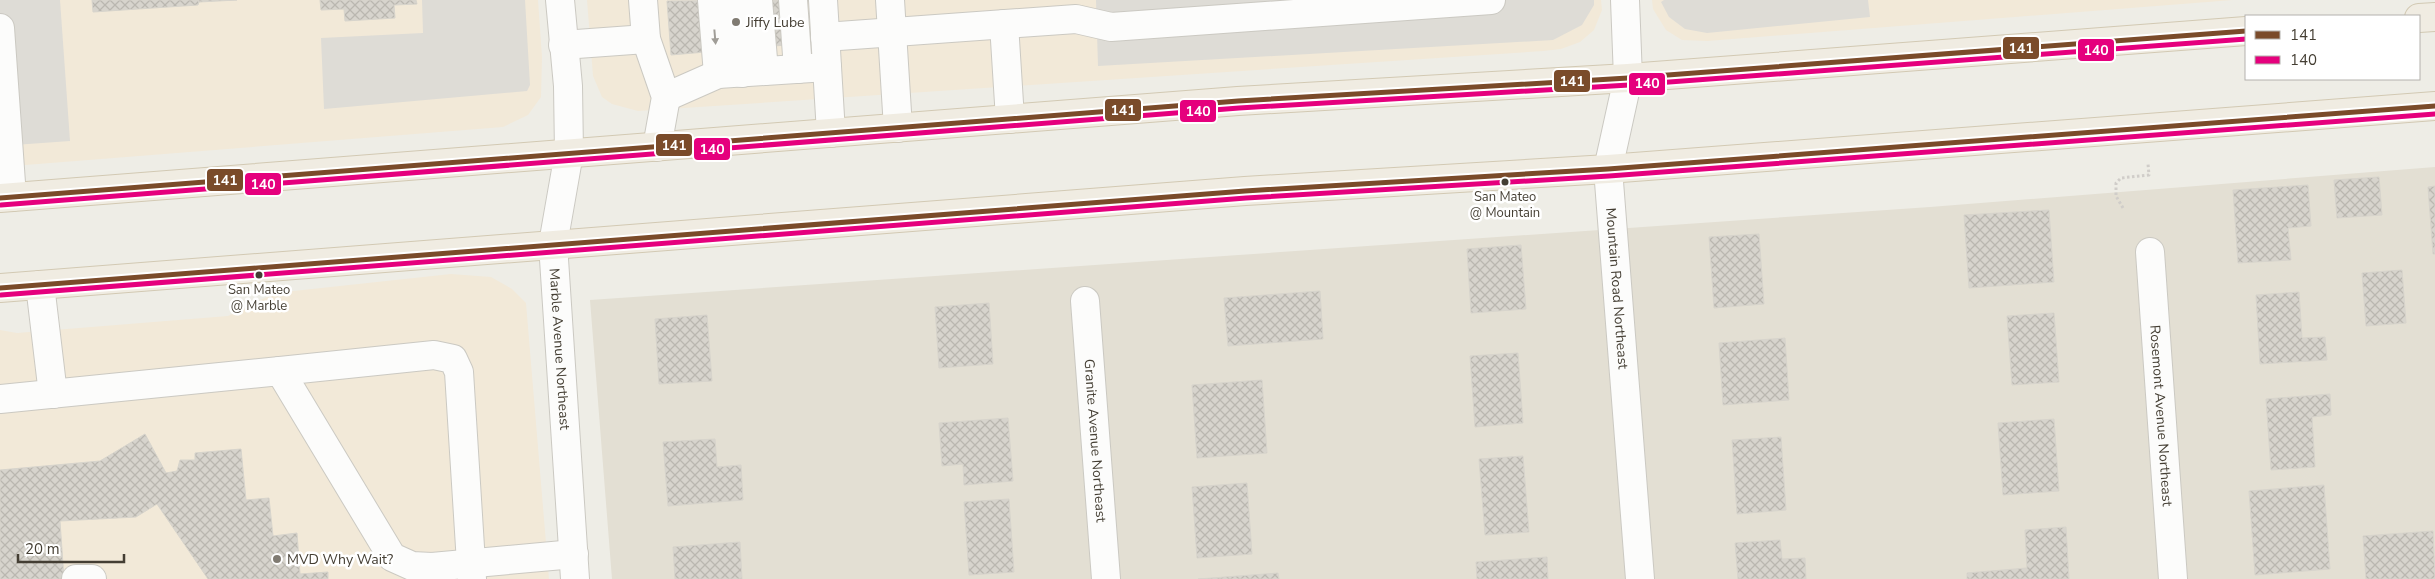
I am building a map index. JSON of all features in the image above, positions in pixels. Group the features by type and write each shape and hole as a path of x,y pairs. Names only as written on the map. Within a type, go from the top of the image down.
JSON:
{"main road":[{"path":"2420,18 2435,16"},
{"path":"6,197 1238,101 1628,78 2245,31"},
{"path":"0,288 1245,191 1608,169 2435,106"}],"street":[{"name":"Marble Avenue Northeast","path":"560,0 568,86 569,153 553,244 575,566"},
{"path":"643,0 646,39 666,97 657,147"},
{"path":"712,0 741,73"},
{"path":"736,0 741,73"},
{"path":"741,73 758,0"},
{"path":"793,0 798,69"},
{"path":"823,0 831,133"},
{"path":"890,0 898,128"},
{"path":"825,37 1076,19 1111,27 1491,0"},
{"name":"Mountain Road Northeast","path":"1625,0 1628,78 1608,169 1640,579"},
{"path":"1004,24 1010,119"},
{"path":"0,28 6,197"},
{"path":"563,45 646,39"},
{"path":"666,97 741,73 827,67"},
{"name":"Rosemont Avenue Northeast","path":"2150,252 2173,579"},
{"path":"40,285 53,394"},
{"name":"Granite Avenue Northeast","path":"1085,301 1106,579"},
{"path":"0,399 434,355 452,359 459,372 472,571"},
{"path":"280,371 392,557 412,566 472,571 575,566"},
{"path":"76,579 92,579"}],"path":[{"path":"2123,208 2116,196 2116,183 2120,178 2148,175 2148,164"}],"shaded area":[{"path":"0,0 538,0 542,57 541,97 528,115 503,127 0,167"},
{"path":"0,0 60,0 70,141 0,146"},
{"path":"422,0 525,0 530,85 527,91 324,109 321,38 423,33"},
{"path":"587,0 1601,0 1602,10 1594,30 1580,42 1561,49 1543,51 638,111 612,104 602,97 593,76"},
{"path":"1096,0 1594,0 1594,5 1582,25 1553,40 1098,66"},
{"path":"1652,0 2233,0 1707,41 1682,40 1666,30 1653,9"},
{"path":"1664,0 1868,0 1870,17 1707,33 1685,29 1669,17 1661,2"},
{"path":"2435,167 2435,579 612,579 590,300 1930,207"},
{"path":"451,274 491,277 512,289 526,303 549,579 0,579 0,330 17,333 228,316 275,293"}],"building":[{"path":"92,0 198,0 199,2 198,5 93,12"},
{"path":"198,0 237,0 199,2"},
{"path":"320,0 416,0 417,4 394,5 395,18 345,21 344,9 321,10"},
{"path":"806,0 809,43 671,55 667,1"},
{"path":"2379,177 2382,215 2337,218 2334,180"},
{"path":"2308,185 2311,226 2288,228 2291,260 2238,263 2233,190"},
{"path":"2435,186 2435,254 2433,254 2428,187"},
{"path":"2049,210 2054,282 1969,288 1964,215"},
{"path":"1759,234 1764,304 1714,308 1709,237"},
{"path":"1521,245 1526,309 1471,313 1467,249"},
{"path":"2402,270 2406,323 2366,326 2362,273"},
{"path":"1320,291 1323,339 1228,346 1224,298"},
{"path":"2299,292 2302,338 2325,337 2327,360 2260,364 2256,295"},
{"path":"989,303 993,364 939,368 935,307"},
{"path":"2054,313 2059,382 2012,385 2007,316"},
{"path":"707,315 712,381 659,384 655,319"},
{"path":"1785,338 1789,400 1723,405 1719,343"},
{"path":"1518,353 1523,423 1475,427 1470,356"},
{"path":"1262,380 1267,453 1197,458 1192,385"},
{"path":"2330,394 2331,415 2312,417 2315,467 2271,470 2266,399"},
{"path":"1008,418 1013,481 964,485 963,464 942,466 939,423"},
{"path":"2054,419 2059,491 2003,495 1998,423"},
{"path":"145,434 166,473 177,471 180,460 195,460 195,453 241,449 246,500 269,498 273,536 297,533 300,574 328,572 328,579 208,579 157,504 136,517 60,521 64,579 0,579 0,470 100,461"},
{"path":"1781,437 1786,510 1737,514 1732,440"},
{"path":"715,439 717,467 741,465 743,500 668,506 663,442"},
{"path":"1523,456 1529,532 1485,535 1479,459"},
{"path":"1247,483 1252,554 1197,558 1192,487"},
{"path":"2324,485 2330,569 2255,575 2249,491"},
{"path":"1009,499 1014,572 969,575 964,502"},
{"path":"2066,527 2069,579 1967,579 1967,573 2027,568 2025,530"},
{"path":"2433,531 2435,579 2366,579 2363,536"},
{"path":"1780,540 1782,559 1805,558 1806,579 1738,579 1735,543"},
{"path":"740,542 742,579 675,579 673,547"},
{"path":"1547,557 1548,579 1477,579 1476,562"},
{"path":"1278,573 1279,579 1198,579"}],"transit line":[{"name":"141","path":"0,198 1238,101 1628,78 2245,31"},
{"name":"140","path":"1,205 1239,108 1629,85 2245,39"},
{"name":"141","path":"0,288 1245,191 1608,169 2435,106"},
{"name":"140","path":"1,295 1246,198 1609,176 2435,114"}],"place":[{"name":"Jiffy Lube","path":"736,22"},
{"name":"San Mateo @ Mountain","path":"1505,182"},
{"name":"San Mateo @ Marble","path":"259,275"},
{"name":"MVD Why Wait?","path":"277,559"}]}
